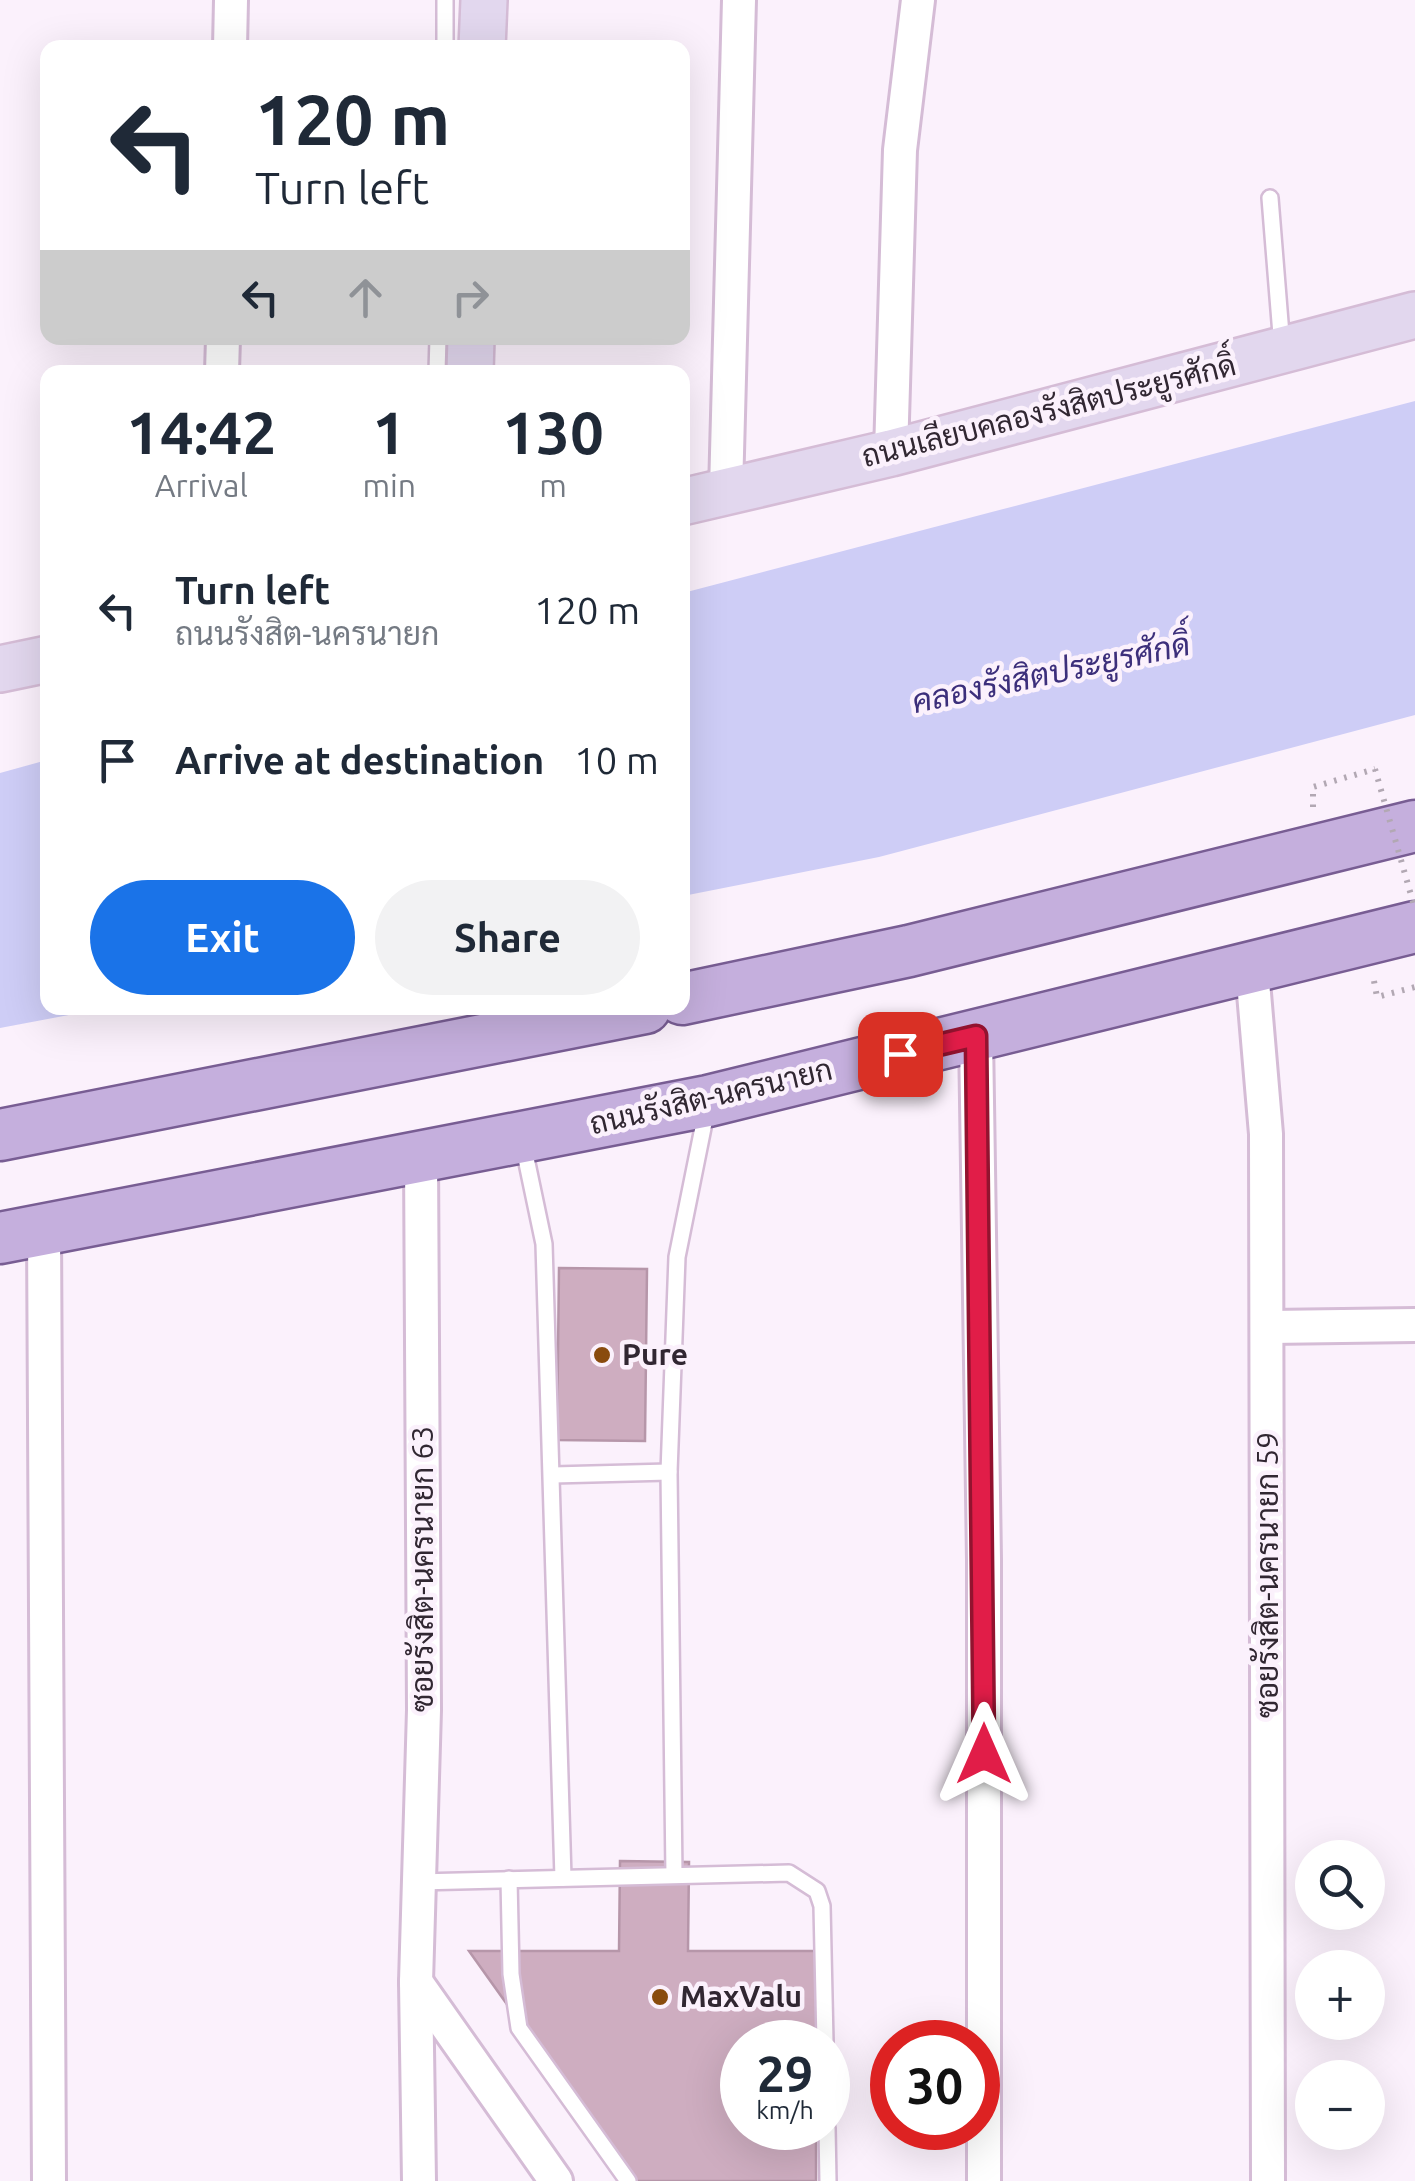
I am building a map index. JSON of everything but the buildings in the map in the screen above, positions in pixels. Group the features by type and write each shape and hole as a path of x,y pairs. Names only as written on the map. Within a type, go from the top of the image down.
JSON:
{"main road":[{"path":"690,998 928,946 1415,826"},
{"name":"ถนนรังสิต-นครนายก","path":"22,1234 708,1101 1415,927"},
{"path":"0,1135 586,1015"}],"street":[{"path":"230,0 230,40"},
{"path":"482,40 484,0"},
{"path":"726,491 739,0"},
{"path":"891,452 900,150 918,0"},
{"name":"ถนนเลียบคลองรังสิตประยูรศักดิ์","path":"690,500 1415,316"},
{"path":"0,669 40,661"},
{"name":"ซอยรังสิต-นครนายก 59","path":"1252,970 1264,1096 1268,1327 1268,2181"},
{"path":"976,1036 984,1560 984,2181"},
{"name":"ซอยรังสิต-นครนายก 63","path":"419,2181 416,1982 424,1710 421,1156"},
{"path":"22,1234 49,2181"},
{"path":"1268,1327 1415,1325"},
{"path":"416,1982 556,2181"}],"lane":[{"path":"444,40 446,0"},
{"path":"1270,198 1283,351"},
{"path":"674,1876 668,1472 676,1257 708,1101"},
{"path":"522,1138 544,1244 563,1878"},
{"path":"553,1475 668,1472"},
{"path":"418,1882 789,1873 817,1890 822,1906 825,2020"},
{"path":"509,1879 511,1974 519,2028 628,2181"},
{"path":"827,2150 828,2181"}],"path":[{"path":"1375,769 1415,909"}],"water":[{"name":"คลองรังสิตประยูรศักดิ์","path":"1415,401 1415,715 879,857 690,895 690,591"},
{"path":"40,762 40,1015 69,1015 0,1028 0,773"}],"place":[{"name":"Pure","path":"602,1355"},
{"name":"MaxValu","path":"660,1997"}],"route":[{"path":"900,1054 976,1036 984,1754"}]}
